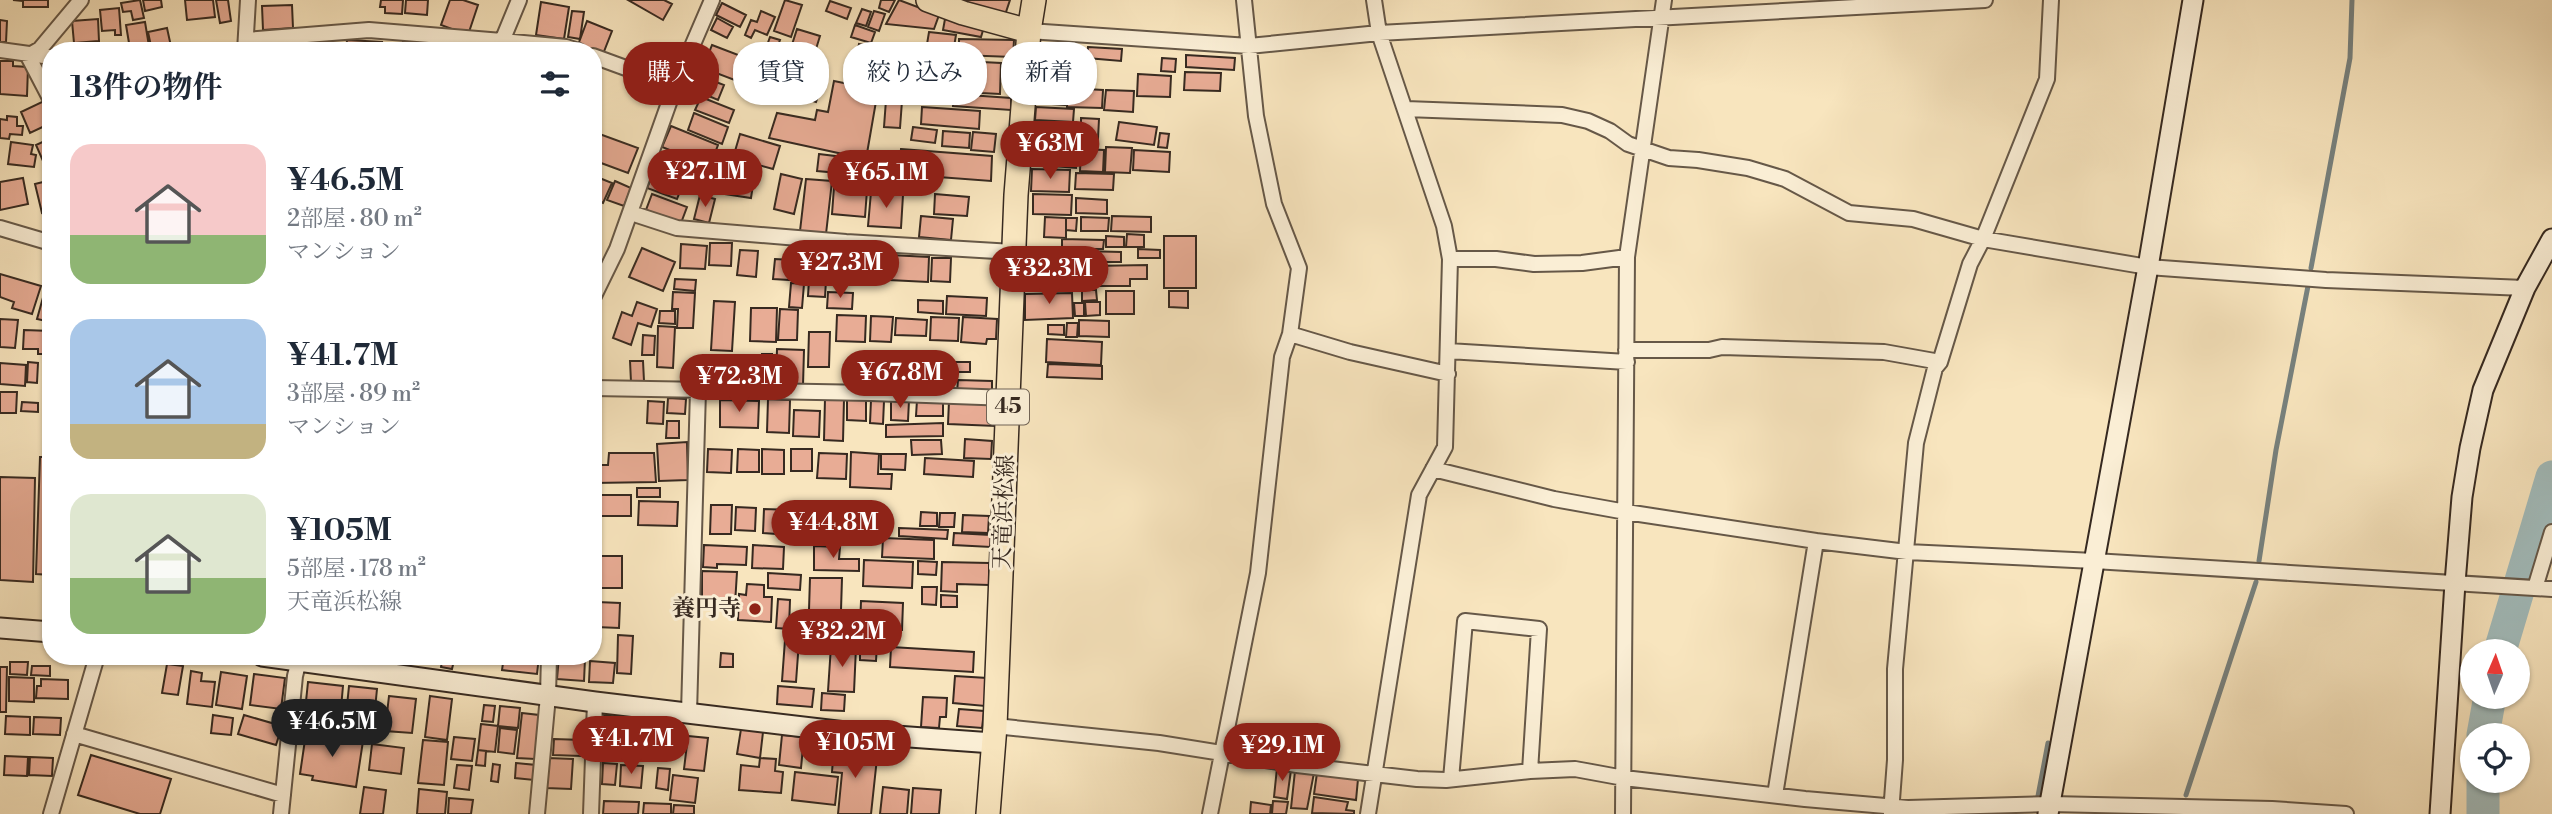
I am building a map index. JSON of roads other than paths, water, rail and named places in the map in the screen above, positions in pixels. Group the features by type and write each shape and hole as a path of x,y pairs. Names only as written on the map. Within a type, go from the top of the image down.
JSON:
{"main road":[{"path":"929,0 963,13 1030,31"},
{"name":"天竜浜松線","path":"988,814 1009,398 1013,252 1020,140 1034,0"}],"street":[{"path":"46,42 81,0"},
{"path":"243,42 248,0"},
{"path":"502,42 519,0"},
{"path":"694,42 712,0"},
{"path":"1210,814 1258,573 1282,357 1290,334 1299,268 1274,204 1256,116 1244,0"},
{"path":"1368,814 1419,495 1445,447 1450,259 1444,226 1379,33 1374,0"},
{"path":"1623,814 1627,257 1664,0"},
{"path":"1030,31 1249,47 1379,33 1986,0"},
{"path":"1891,810 1895,760 1895,669 1916,443 1935,368 1940,362 1970,264 1983,239 2047,79 2051,0"},
{"path":"2050,809 2148,267 2193,0"},
{"path":"284,42 369,30 467,42"},
{"path":"28,56 42,47"},
{"path":"0,50 42,57"},
{"path":"28,56 42,83"},
{"path":"602,59 623,67"},
{"path":"602,278 631,213 668,105"},
{"path":"1406,109 1562,115 1588,121 1643,150 1669,158 1748,168 1785,179 1849,213 1913,219 1983,239 2148,267 2326,280 2525,288"},
{"path":"631,213 677,228 906,247 1013,252"},
{"path":"0,228 42,240"},
{"path":"2441,814 2455,583 2464,485 2483,390 2525,288 2552,239"},
{"path":"1450,259 1496,259 1534,264 1582,263 1627,257"},
{"path":"1290,334 1350,352 1448,374"},
{"path":"1448,351 1627,356 1722,347 1884,352 1940,362"},
{"path":"602,388 1009,398"},
{"path":"690,713 698,390"},
{"path":"1433,469 1554,499 1626,512 1907,552 2552,589"},
{"path":"2533,588 2552,532"},
{"path":"1775,795 1816,541"},
{"path":"1451,779 1465,621 1539,629 1530,771"},
{"path":"0,628 42,631"},
{"path":"51,814 94,665"},
{"path":"281,814 298,665"},
{"path":"339,665 548,696 854,733 994,734 1159,743 1375,775 1451,779 1575,769 1624,778 1891,810 2272,809 2346,814"},
{"path":"537,814 549,665"},
{"path":"590,814 595,702"},
{"path":"74,734 283,795"}],"waterway":[{"path":"2311,268 2350,58 2352,0"},
{"path":"2259,561 2276,450 2308,286"},
{"path":"2504,639 2552,477"},
{"path":"2186,795 2256,582"},
{"path":"2485,723 2488,709"},
{"path":"2038,796 2048,743"},
{"path":"2483,793 2483,814"}],"place":[{"name":"養円寺","path":"755,609"}]}
